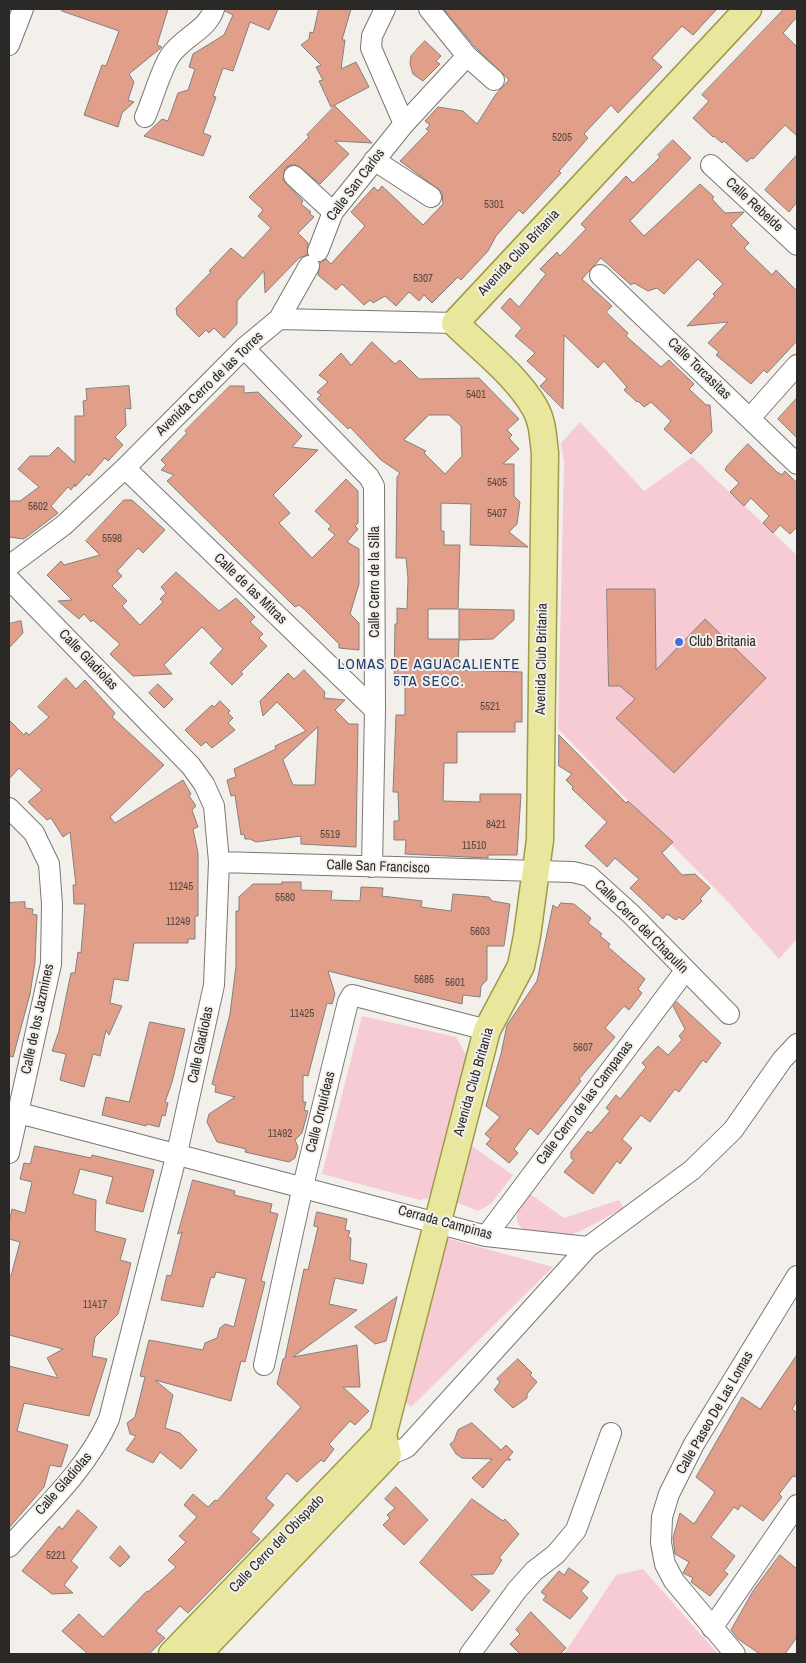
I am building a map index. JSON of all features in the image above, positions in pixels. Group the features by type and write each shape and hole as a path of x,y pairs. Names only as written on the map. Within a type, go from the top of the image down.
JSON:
{"main road":[{"name":"Avenida Club Britania","path":"380,1446 486,1030 521,966 538,871 545,453 542,427 535,408 515,382 454,322 748,9"},
{"name":"Calle Cerro del Obispado","path":"172,1654 380,1446"},
{"name":"Calle Cerro del Obispado","path":"198,1654 380,1446"}],"street":[{"path":"9,46 22,9"},
{"path":"145,117 170,56 202,27 212,16 214,9"},
{"path":"385,9 372,36 371,48 404,124"},
{"path":"429,9 466,56 494,80"},
{"name":"Calle San Carlos","path":"279,319 313,259 333,212 404,124 466,56"},
{"path":"374,160 431,197"},
{"name":"Calle Rebelde","path":"711,165 797,245"},
{"path":"294,176 333,212"},
{"name":"Calle Torcasitas","path":"600,275 797,464"},
{"path":"279,319 454,322"},
{"name":"Avenida Cerro de las Torres","path":"9,566 64,525 125,468 244,348 279,319"},
{"name":"Calle Cerro de la Silla","path":"244,348 369,477 374,486 375,710 372,867"},
{"path":"750,418 797,365"},
{"name":"Calle de las Mitras","path":"125,468 375,710"},
{"name":"Calle Gladiolas","path":"9,579 191,766 204,784 214,806 220,862 214,985 177,1153 109,1419 99,1442 87,1459 9,1547"},
{"name":"Calle de los Jazmines","path":"9,808 34,833 49,864 52,904 51,964 9,1153"},
{"name":"Calle San Francisco","path":"220,862 538,871"},
{"name":"Calle Cerro del Chapulín","path":"538,871 573,872 589,876 631,914 685,971 730,1014"},
{"name":"Calle Cerro de las Campanas","path":"486,1236 685,971"},
{"name":"Calle Orquídeas","path":"264,1365 303,1186 348,1002 352,995 486,1030"},
{"path":"588,1247 692,1170 733,1130 782,1060 797,1044"},
{"name":"Cerrada Campinas","path":"19,1113 436,1221 486,1236 588,1247"},
{"name":"Calle Cerro del Obispado","path":"380,1446 399,1452 407,1448 588,1247"},
{"name":"Calle Paseo De Las Lomas","path":"736,1654 674,1581 665,1564 661,1543 662,1517 669,1494 694,1444 797,1276"},
{"path":"470,1654 534,1571 556,1554 576,1530 611,1433"},
{"path":"712,1628 797,1505"}],"shaded area":[{"name":"Club Britania","path":"580,422 644,491 692,457 797,555 797,939 779,959 728,902 558,729 564,463 561,443"},
{"path":"362,1016 456,1037 470,1062 429,1198 420,1200 322,1174"},
{"path":"472,1146 513,1175 491,1204 478,1211 456,1202"},
{"path":"530,1194 564,1218 619,1200 624,1208 574,1234 555,1236 537,1234 522,1229 518,1224 518,1210"},
{"path":"446,1238 553,1267 411,1407 405,1402"},
{"path":"643,1569 718,1654 564,1654 616,1575"}],"building":[{"path":"62,9 168,9 157,45 162,47 129,74 134,82 128,100 134,102 122,113 118,127 84,115 102,65 106,66 119,31 62,11"},
{"path":"226,9 278,9 269,30 250,22 233,71 223,68 213,96 216,97 203,133 211,136 203,156 144,136 162,119 168,121 178,93 188,90 195,69 189,67 193,54 224,35 233,15 225,11"},
{"path":"319,9 351,9 342,40 345,40 341,69 356,62 369,87 331,107 319,81 323,80 316,67 321,65 301,45 309,39 310,32 313,33"},
{"path":"444,9 717,9 693,35 682,26 652,58 662,67 618,113 611,105 584,134 588,138 559,171 561,173 523,214 519,210 496,236 488,251 461,280 458,277 432,303 424,295 419,301 409,292 396,306 385,296 373,303 370,300 364,305 342,284 336,290 318,275 320,263 326,259 331,264 365,226 351,212 374,187 378,191 382,186 423,225 443,204 442,192 400,161 429,131 426,129 430,125 425,121 438,107 463,111 477,124 496,94 509,80 476,48"},
{"path":"784,9 797,9 797,17 783,33 797,47 797,136 785,125 753,159 751,158 747,162 724,141 722,143 713,137 693,118 709,101 702,95"},
{"path":"425,41 441,56 436,61 440,64 423,81 413,74 410,64 411,56"},
{"path":"335,106 372,143 335,141 349,154 320,184 297,165 290,165 285,168 283,180 303,201 301,204 314,217 298,233 308,243 307,255 299,258 265,293 264,271 237,301 237,324 224,338 214,328 209,333 206,330 199,337 177,315 176,308 231,248 243,258 271,228 258,216 263,210 249,197 309,137 307,135"},
{"path":"673,140 691,158 630,221 644,236 700,184 714,197 712,199 725,213 744,212 731,225 749,243 744,248 772,275 776,270 797,291 797,341 767,373 764,370 751,384 716,355 719,352 708,343 728,322 687,326 715,296 713,294 723,284 698,259 664,294 657,288 648,291 634,283 631,285 601,258 582,279 612,306 606,312 628,333 626,336 661,367 669,360 694,384 689,389 706,405 710,405 712,432 691,454 664,429 671,421 651,402 644,407 637,402 624,390 627,387 604,361 598,368 564,335 563,409 540,386 547,379 527,361 535,353 515,336 522,328 501,308 510,298 519,307 546,274 540,269 557,252 560,256 586,229 581,224 626,176 633,183 660,157 658,155"},
{"path":"797,155 797,202 789,212 765,190"},
{"path":"372,342 395,364 400,360 419,379 479,378 519,419 507,430 512,435 509,438 519,449 503,464 514,464 514,496 520,502 517,524 509,532 528,547 470,545 471,504 441,503 441,531 444,531 444,545 460,545 458,609 428,609 428,639 459,639 459,609 514,610 514,620 493,639 459,640 458,670 522,672 522,722 515,722 515,732 457,732 457,763 444,763 443,801 480,802 480,794 521,794 517,855 488,855 488,858 405,854 406,840 394,840 394,821 399,821 398,792 393,792 396,715 405,715 405,684 394,684 395,624 397,624 397,608 407,609 408,578 406,558 396,558 397,477 400,473 381,460 350,427 348,429 317,399 321,395 317,392 328,382 319,375 341,353 351,365","holes":["429,415 449,415 461,426 462,456 445,474 424,453 426,451 404,440"]},
{"path":"129,386 131,409 125,408 126,426 115,437 123,445 108,461 105,458 89,476 87,474 75,487 75,484 71,490 68,487 51,506 58,513 24,539 9,537 9,501 20,501 39,487 18,469 30,456 49,456 58,447 75,463 75,416 84,416 83,401 87,400 86,389"},
{"path":"230,386 244,386 244,393 258,392 302,436 292,447 318,450 273,495 290,513 279,523 312,558 335,535 328,529 331,526 315,511 346,479 358,491 358,523 355,526 358,529 347,542 359,549 359,584 350,614 359,623 359,650 339,648 339,644 304,609 299,605 295,607 167,481 174,475 161,470 166,465 161,460 187,433 185,431"},
{"path":"797,398 797,438 778,419"},
{"path":"748,444 777,472 782,475 785,471 797,483 797,527 790,534 780,525 773,533 763,523 769,516 751,498 744,506 730,492 739,483 725,470"},
{"path":"124,500 132,500 165,530 143,553 138,548 117,571 122,576 112,586 127,601 122,606 140,625 163,602 160,599 166,593 161,587 176,572 219,611 236,598 255,617 250,622 263,634 259,638 267,646 241,672 243,674 232,685 210,663 223,649 202,627 164,665 172,674 133,676 110,654 120,644 93,620 91,622 84,614 79,619 58,601 72,600 47,575 61,561 64,565 100,555 86,541"},
{"path":"607,589 655,589 656,670 705,619 766,678 674,773 616,718 635,699 620,686 609,686"},
{"path":"21,621 23,633 9,648 9,624"},
{"path":"304,670 325,692 324,698 345,700 335,710 349,724 358,724 356,847 301,844 301,836 256,842 245,839 244,834 241,835 235,795 231,796 227,780 236,777 234,769 276,749 275,746 306,731 277,702 263,716 260,701 288,673 294,679","holes":["318,727 315,785 293,785 283,760"]},
{"path":"66,678 76,689 85,680 115,713 112,717 164,765 110,817 115,823 183,780 191,794 189,796 196,806 192,810 198,827 193,829 198,853 198,916 195,916 195,939 188,939 188,943 134,943 128,981 114,979 110,1003 122,1006 109,1035 106,1030 100,1056 93,1054 84,1087 60,1080 66,1054 52,1051 59,1031 71,973 75,973 78,952 81,953 85,904 74,904 73,885 76,885 70,832 63,837 51,818 47,820 28,802 42,790 19,768 9,779 9,720 24,735 26,732 29,735 49,717 38,707"},
{"path":"158,684 173,699 164,708 149,693"},
{"path":"220,701 230,711 228,713 233,718 228,723 235,730 212,748 206,742 201,746 185,730 212,705 214,707"},
{"path":"559,735 626,803 628,801 673,842 662,853 682,875 695,874 710,888 700,899 702,901 683,920 679,917 676,920 667,914 663,919 630,888 639,879 615,858 607,867 585,846 607,822 572,789 573,787 566,780 572,774 559,766"},
{"path":"282,882 301,882 301,890 332,891 331,900 360,901 361,887 383,888 382,896 422,901 421,907 451,911 453,894 489,897 492,901 510,904 504,946 487,946 487,980 481,986 480,997 463,995 462,1004 328,971 335,994 332,1004 327,1003 308,1076 303,1075 303,1102 306,1102 304,1110 308,1111 302,1133 295,1140 298,1147 295,1158 289,1162 245,1152 246,1149 217,1142 207,1122 209,1114 235,1097 215,1092 216,1086 212,1084 230,1014 236,966 236,911 239,911 239,897 253,884 282,884"},
{"path":"25,902 25,908 33,909 32,914 37,915 35,962 30,994 13,1057 9,1056 9,903"},
{"path":"561,903 574,904 591,918 588,923 602,934 600,936 610,944 608,947 645,979 638,989 642,993 629,1010 624,1006 605,1028 615,1037 579,1079 581,1081 538,1135 530,1128 514,1149 518,1153 509,1163 486,1144 491,1139 485,1134 500,1117 486,1106 507,1025 537,981 553,905 557,908"},
{"path":"677,1002 721,1043 706,1063 703,1060 679,1092 675,1089 650,1122 641,1115 622,1139 632,1148 620,1164 617,1161 593,1194 564,1172 574,1160 571,1158 571,1152 588,1131 591,1133 610,1111 606,1108 616,1095 620,1099 646,1067 642,1063 658,1046 668,1055 682,1040 679,1036 685,1029 673,1006"},
{"path":"150,1022 185,1029 165,1102 168,1103 165,1116 162,1115 159,1127 147,1124 146,1126 102,1115 106,1097 129,1102"},
{"path":"35,1146 91,1158 92,1155 154,1170 143,1212 106,1203 113,1177 80,1169 73,1194 96,1200 95,1231 126,1239 120,1260 131,1263 118,1314 95,1337 92,1356 107,1359 89,1416 24,1403 17,1431 68,1445 61,1467 50,1465 44,1487 9,1528 9,1366 58,1378 47,1358 63,1349 9,1335 9,1275 11,1276 20,1242 9,1239 9,1223 12,1209 25,1213 32,1182 20,1179 24,1163 30,1164"},
{"path":"193,1180 235,1191 234,1195 272,1204 270,1212 278,1214 261,1281 265,1282 245,1362 241,1361 231,1401 155,1380 173,1395 165,1428 180,1433 197,1450 181,1469 160,1452 153,1463 126,1450 136,1436 130,1434 127,1423 135,1417 145,1377 140,1376 149,1340 203,1350 205,1343 217,1338 220,1328 225,1324 234,1327 246,1279 216,1272 214,1278 211,1277 203,1307 161,1300 167,1275 171,1276 182,1232 178,1234"},
{"path":"317,1212 347,1219 345,1230 350,1231 348,1237 351,1238 350,1260 367,1264 363,1284 335,1278 329,1304 357,1310 293,1357 357,1345 360,1387 343,1387 369,1411 355,1425 350,1421 329,1444 334,1449 324,1462 321,1460 297,1482 287,1473 266,1498 274,1505 251,1532 260,1539 188,1613 180,1606 156,1631 165,1638 149,1654 88,1654 62,1631 79,1614 103,1637 147,1591 176,1567 168,1560 186,1542 179,1536 197,1517 184,1505 193,1494 208,1507 215,1500 217,1501 301,1407 277,1384 283,1359 285,1358 304,1269 308,1270 318,1227 314,1226"},
{"path":"397,1297 386,1341 375,1344 355,1327"},
{"path":"797,1355 797,1401 792,1409 797,1413 797,1477 793,1476 779,1494 782,1497 763,1521 741,1505 738,1510 734,1507 711,1537 735,1556 724,1571 728,1574 710,1596 691,1582 693,1578 683,1573 689,1562 675,1554 673,1538 680,1513 694,1524 715,1492 696,1477 742,1397 760,1409"},
{"path":"518,1359 532,1373 530,1375 537,1382 527,1394 527,1398 513,1408 494,1390 500,1382 497,1379"},
{"path":"472,1423 501,1450 506,1445 513,1452 508,1458 511,1460 506,1460 483,1488 472,1478 492,1459 462,1458 456,1454 450,1444 454,1441 458,1430"},
{"path":"396,1487 428,1520 404,1545 383,1525 390,1518 387,1515 395,1508 385,1499"},
{"path":"472,1499 503,1521 505,1519 519,1534 499,1558 502,1560 493,1574 471,1575 490,1591 472,1611 420,1563"},
{"path":"78,1510 97,1527 71,1561 78,1567 64,1585 73,1593 52,1594 22,1571 59,1526 62,1529"},
{"path":"120,1546 130,1557 120,1567 110,1558"},
{"path":"780,1555 797,1569 797,1637 785,1654 760,1654 738,1639 731,1630 753,1591"},
{"path":"569,1568 589,1582 581,1591 588,1598 570,1619 543,1600 546,1596 541,1592 559,1571 564,1575"},
{"path":"531,1612 566,1648 560,1654 520,1654 510,1644 520,1634 516,1630"}],"place":[{"name":"Club Britania","path":"679,642"}],"district":[{"name":"LOMAS DE AGUACALIENTE 5TA SECC.","path":"429,674"}]}
